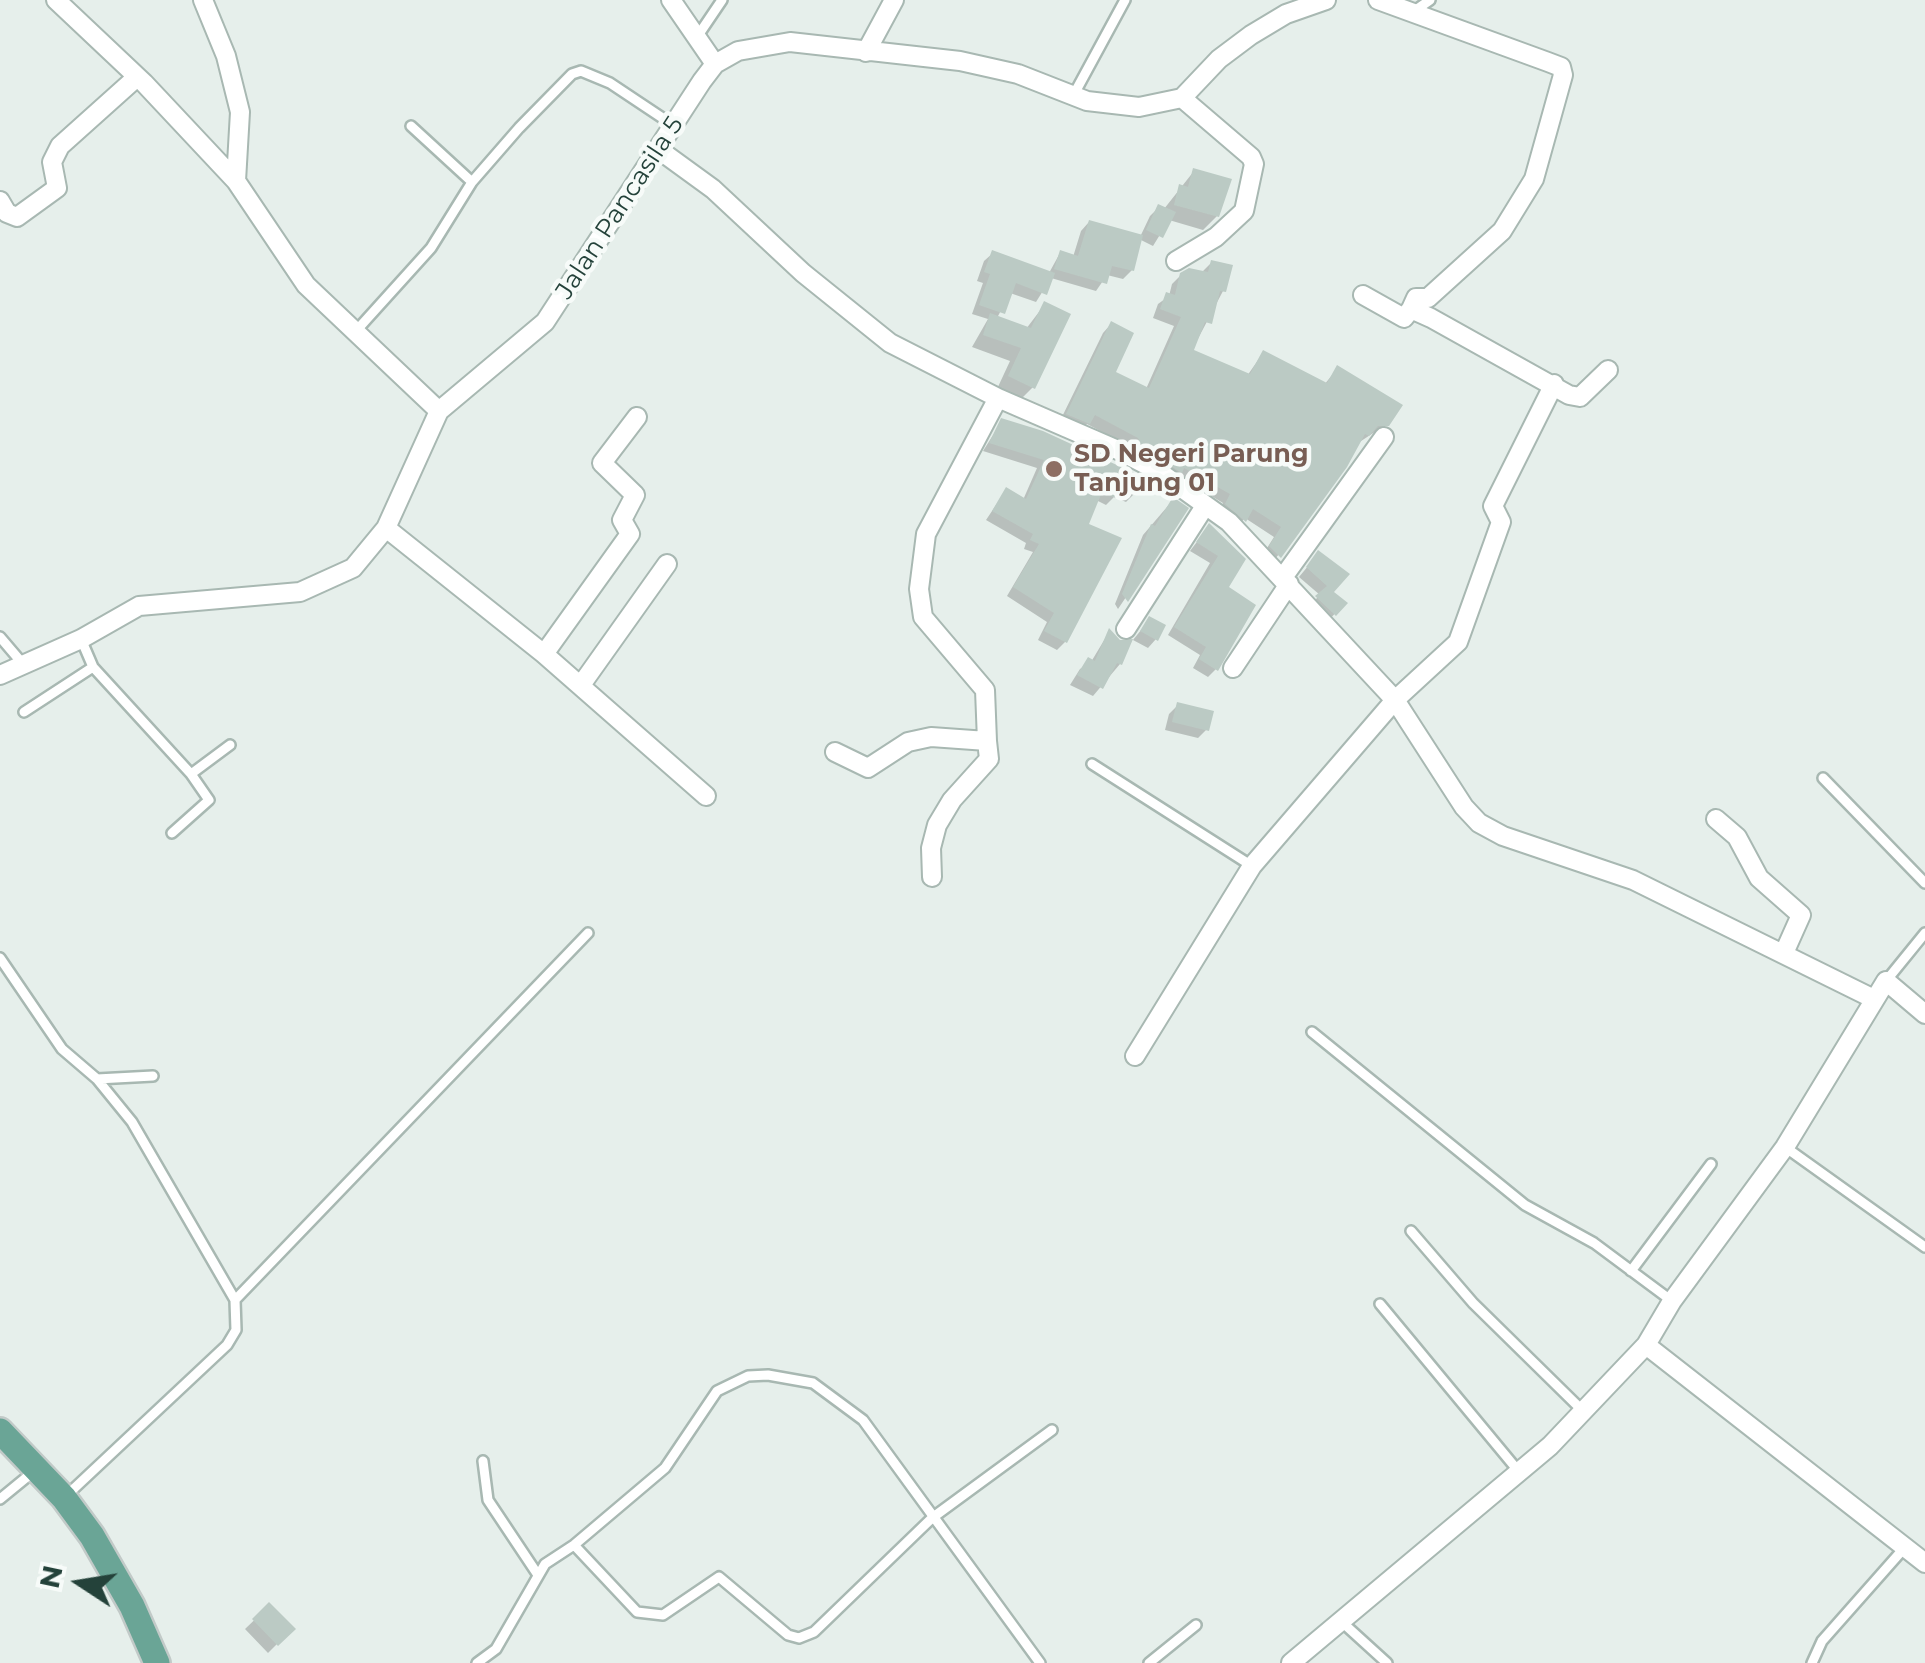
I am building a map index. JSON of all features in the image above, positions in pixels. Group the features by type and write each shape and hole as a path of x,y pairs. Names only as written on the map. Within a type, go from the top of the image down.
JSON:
{"main road":[{"path":"0,1431 64,1498 114,1572 158,1663"}],"street":[{"path":"56,0 138,77 236,181 286,259 355,332 439,410"},
{"path":"204,0 234,82 240,112 236,181"},
{"path":"671,0 715,64 754,45 790,42 979,65 1018,74 1073,96 1139,108 1182,98 1219,59 1251,35 1286,14 1326,0"},
{"path":"866,52 894,0"},
{"path":"1363,295 1404,318 1416,298 1428,298 1502,231 1534,179 1562,75 1560,67 1378,0"},
{"name":"Jalan Pancasila 5","path":"0,675 81,639 139,606 300,592 353,568 386,528 439,410 545,322 715,64"},
{"path":"0,201 7,213 17,217 57,188 52,162 60,146 138,77"},
{"path":"1176,261 1216,237 1244,211 1254,164 1251,156 1182,98"},
{"path":"658,148 714,189 803,273 890,343 998,398 1120,450 1158,470 1205,506 1287,580 1395,700 1464,807 1480,822 1503,836 1633,880 1874,999"},
{"path":"1411,308 1580,397 1608,370"},
{"path":"1135,1056 1252,866 1395,700 1458,642 1500,522 1493,506 1554,384"},
{"path":"932,877 931,848 938,825 952,800 989,760 984,690 924,616 919,576 926,534 998,398"},
{"path":"544,654 630,534 622,520 635,495 602,463 637,416"},
{"path":"1232,668 1384,437"},
{"path":"1126,629 1205,506"},
{"path":"386,528 544,654 706,796"},
{"path":"581,685 667,564"},
{"path":"836,752 868,768 908,742 931,737 988,741"},
{"path":"1716,819 1738,837 1758,878 1799,910 1800,925 1784,953"},
{"path":"1291,1663 1520,1472 1585,1413 1646,1346 1672,1301 1785,1147 1886,981 1925,1014"},
{"path":"1646,1346 1925,1563"}],"lane":[{"path":"697,37 722,0"},
{"path":"1073,96 1125,0"},
{"path":"1413,12 1430,0"},
{"path":"355,332 431,248 472,182 544,102 580,72 610,82 672,125"},
{"path":"412,126 472,182"},
{"path":"0,637 23,664"},
{"path":"81,639 93,667 209,800 172,833"},
{"path":"24,712 93,667"},
{"path":"190,774 230,745"},
{"path":"1092,764 1252,866"},
{"path":"1822,778 1925,883"},
{"path":"235,1300 588,933"},
{"path":"1886,981 1925,933"},
{"path":"0,958 62,1049 97,1079 132,1122 235,1300 236,1330 228,1345 64,1498"},
{"path":"1312,1032 1524,1205 1594,1243 1672,1301"},
{"path":"97,1079 153,1076"},
{"path":"1785,1147 1925,1247"},
{"path":"1632,1271 1711,1164"},
{"path":"1411,1231 1473,1303 1585,1413"},
{"path":"1380,1304 1473,1410 1520,1472"},
{"path":"478,1663 496,1649 545,1564 574,1545 665,1468 717,1391 748,1376 813,1383 848,1404 1040,1663"},
{"path":"574,1545 637,1612 663,1615 719,1576 794,1639 814,1632 932,1518 1052,1430"},
{"path":"484,1461 488,1500 538,1575"},
{"path":"0,1498 37,1468"},
{"path":"1812,1663 1822,1641 1906,1546"},
{"path":"1343,1622 1386,1663"},
{"path":"1149,1663 1196,1626"}],"building":[{"path":"1193,168 1232,179 1219,217 1174,205 1179,184 1188,187"},
{"path":"1158,204 1176,212 1163,238 1146,230"},
{"path":"1089,220 1143,235 1134,271 1112,266 1107,284 1054,269 1060,250 1078,256"},
{"path":"992,250 1055,273 1047,295 1016,283 1005,314 979,305 990,274 984,272"},
{"path":"1211,260 1233,265 1226,292 1220,291 1212,324 1205,322 1194,350 1250,374 1263,350 1327,383 1337,365 1403,405 1389,426 1378,426 1369,436 1365,434 1347,467 1281,558 1269,546 1281,527 1253,509 1246,522 1225,504 1230,494 1184,468 1182,473 1142,448 1138,438 1095,415 1090,424 1066,414 1111,321 1134,333 1116,372 1149,388 1181,317 1160,309 1166,292 1175,295 1180,273 1189,268 1208,272"},
{"path":"1044,301 1071,314 1035,389 1008,376 1021,348 983,335 990,313 1031,328"},
{"path":"1001,418 1043,431 1145,478 1136,495 1121,488 1116,498 1102,492 1089,524 1122,538 1067,643 1044,631 1054,613 1013,587 1039,544 1030,540 1033,534 992,511 1006,487 1026,499 1044,460 989,443"},
{"path":"1173,497 1189,508 1128,602 1122,594 1151,524 1155,526"},
{"path":"1209,523 1246,559 1229,587 1256,605 1218,671 1199,659 1206,647 1174,627 1218,556 1196,542"},
{"path":"1318,550 1350,574 1334,592 1348,603 1336,616 1315,596 1327,586 1306,567"},
{"path":"1149,616 1166,625 1158,641 1140,631"},
{"path":"1109,628 1120,640 1133,639 1122,665 1117,663 1103,689 1077,675 1088,657 1095,661"},
{"path":"1177,702 1214,711 1209,731 1172,722"},
{"path":"269,1602 296,1629 278,1646 252,1619"}],"place":[{"name":"SD Negeri Parung Tanjung 01","path":"1054,469"}]}
